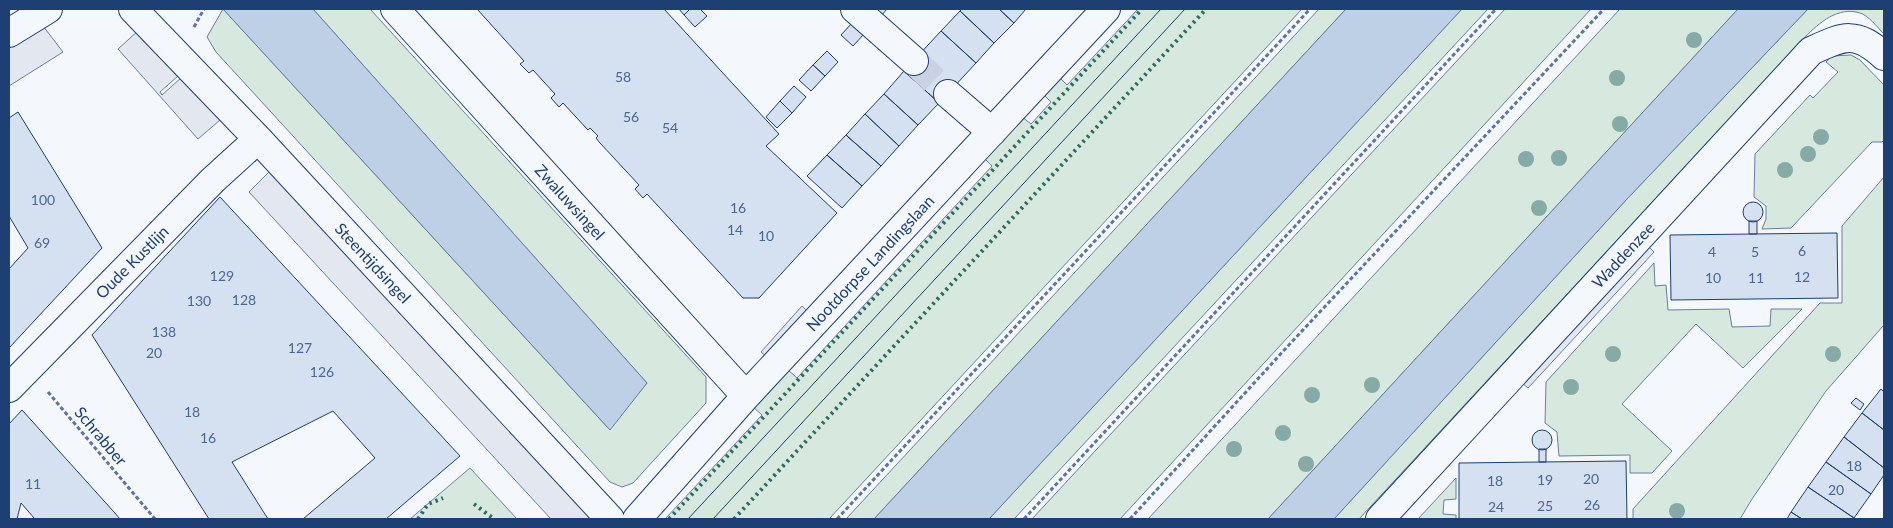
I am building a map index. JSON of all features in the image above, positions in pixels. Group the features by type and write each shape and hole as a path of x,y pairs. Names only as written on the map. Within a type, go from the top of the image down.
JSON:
{"street":[{"path":"9,33 48,9"},
{"name":"Steentijdsingel","path":"133,9 258,139 610,519"},
{"name":"Zwaluwsingel","path":"395,9 746,396"},
{"path":"855,9 914,61"},
{"name":"Nootdorpse Landingslaan","path":"637,519 746,396 1106,9"},
{"name":"Waddenzee","path":"1380,519 1811,51 1836,40 1856,38 1870,43 1884,56"},
{"path":"948,94 992,132"},
{"name":"Oude Kustlijn","path":"9,388 214,180 258,139"}],"path":[{"path":"194,28 204,9"},
{"path":"837,519 1310,9"},
{"path":"1024,519 1496,9"},
{"path":"1130,519 1287,347 1604,9"},
{"name":"Schrabber","path":"28,368 155,519"}],"shaded area":[{"path":"223,9 609,429 647,383 313,9 370,9 706,377 706,403 633,483 622,487 610,482 216,52 207,37"},
{"path":"1138,9 1302,9 829,519 665,519 762,415 752,406 787,369 797,378 992,166 983,157 1021,116 1031,124 1051,102 1042,93 1058,76 1067,85"},
{"path":"1319,9 1346,9 874,519 846,519"},
{"path":"1462,9 1488,9 1014,519 989,519"},
{"path":"1505,9 1591,9 1120,519 1032,519"},
{"path":"1620,9 1738,9 1268,519 1148,519"},
{"path":"1808,9 1884,9 1884,34 1866,16 1852,11 1837,14 1816,26 1359,519 1334,519 1627,199"},
{"path":"43,26 63,52 9,86 9,47"},
{"path":"139,30 179,75 160,92 162,95 182,77 220,120 198,139 118,49"},
{"path":"1851,55 1860,60 1884,85 1884,140 1882,142 1872,142 1791,228 1762,229 1766,219 1766,206 1754,197 1755,154 1810,95 1813,98 1838,72 1826,62 1832,56"},
{"path":"270,171 592,519 551,519 249,192"},
{"path":"1884,177 1884,325 1826,391 1740,519 1633,519 1633,509 1820,303 1842,303 1842,226"},
{"path":"1647,245 1654,252 1528,388 1520,381"},
{"path":"1654,263 1655,286 1666,285 1668,310 1729,309 1732,327 1770,326 1771,309 1802,309 1743,368 1696,324 1622,404 1672,451 1652,473 1630,473 1630,455 1559,456 1557,432 1545,423 1546,382"},
{"path":"802,306 809,313 768,358 761,352"},
{"path":"470,468 517,519 410,519"},
{"path":"1456,478 1456,499 1444,500 1443,514 1456,515 1456,519 1418,519"}],"water":[{"path":"223,9 313,9 647,383 610,430"},
{"path":"1346,9 1462,9 989,519 874,519"},
{"path":"1738,9 1808,9 1627,199 1334,519 1268,519"}],"building":[{"path":"477,9 664,9 779,134 766,146 837,213 759,298 743,298 647,194 643,198 635,189 639,185 600,143 596,138 598,136 590,128 588,130 563,103 559,107 551,98 555,94 533,70 529,73 520,64 524,61"},
{"path":"679,9 690,9 684,15"},
{"path":"690,9 700,9 707,16 695,27 684,15"},
{"path":"873,9 887,9 881,16"},
{"path":"962,9 999,9 1014,23 994,43 960,11"},
{"path":"999,9 1026,9 1014,23"},
{"path":"960,11 994,43 976,63 941,31"},
{"path":"852,23 864,34 853,46 841,35"},
{"path":"941,31 976,63 939,103 904,71"},
{"path":"827,51 838,62 825,76 813,65"},
{"path":"813,65 825,76 811,91 799,80"},
{"path":"904,71 939,103 918,125 884,94"},
{"path":"794,86 806,97 792,113 780,101"},
{"path":"884,94 918,125 899,146 865,114"},
{"path":"780,101 792,113 777,128 766,117"},
{"path":"18,112 102,248 9,348 9,269 28,248 9,216 9,118"},
{"path":"865,114 899,146 881,166 846,135"},
{"path":"846,135 881,166 862,186 827,155"},
{"path":"827,155 862,186 842,208 807,176"},
{"path":"220,197 460,456 386,519 303,519 375,458 333,411 232,462 268,519 209,519 92,335"},
{"path":"1753,202 1760,205 1763,212 1760,219 1753,222 1746,219 1743,212 1746,205"},
{"path":"1749,221 1757,221 1757,234 1749,234"},
{"path":"1837,233 1838,298 1671,300 1670,235"},
{"path":"1881,389 1884,392 1884,430 1862,413"},
{"path":"1856,398 1864,404 1860,410 1851,403"},
{"path":"22,410 120,519 35,519 21,503 17,519 9,519 9,424"},
{"path":"1862,413 1884,430 1884,468 1844,437"},
{"path":"1542,430 1549,433 1552,440 1549,447 1542,450 1535,447 1532,440 1535,433"},
{"path":"1844,437 1884,468 1884,475 1871,494 1826,462"},
{"path":"1539,449 1546,449 1546,462 1539,462"},
{"path":"1626,461 1627,519 1459,519 1459,463"},
{"path":"1826,462 1871,494 1854,518 1808,487"},
{"path":"1808,487 1854,518 1802,519 1791,512"},
{"path":"1791,512 1802,519 1787,519"}],"tunnel":[{"path":"914,61 948,94"}],"tram line":[{"path":"688,519 1161,9"},
{"path":"713,519 1185,9"}],"hedge":[{"path":"669,519 1142,9"},
{"path":"734,519 1206,9"},
{"path":"418,519 428,504 443,498"},
{"path":"474,504 494,519"}]}
